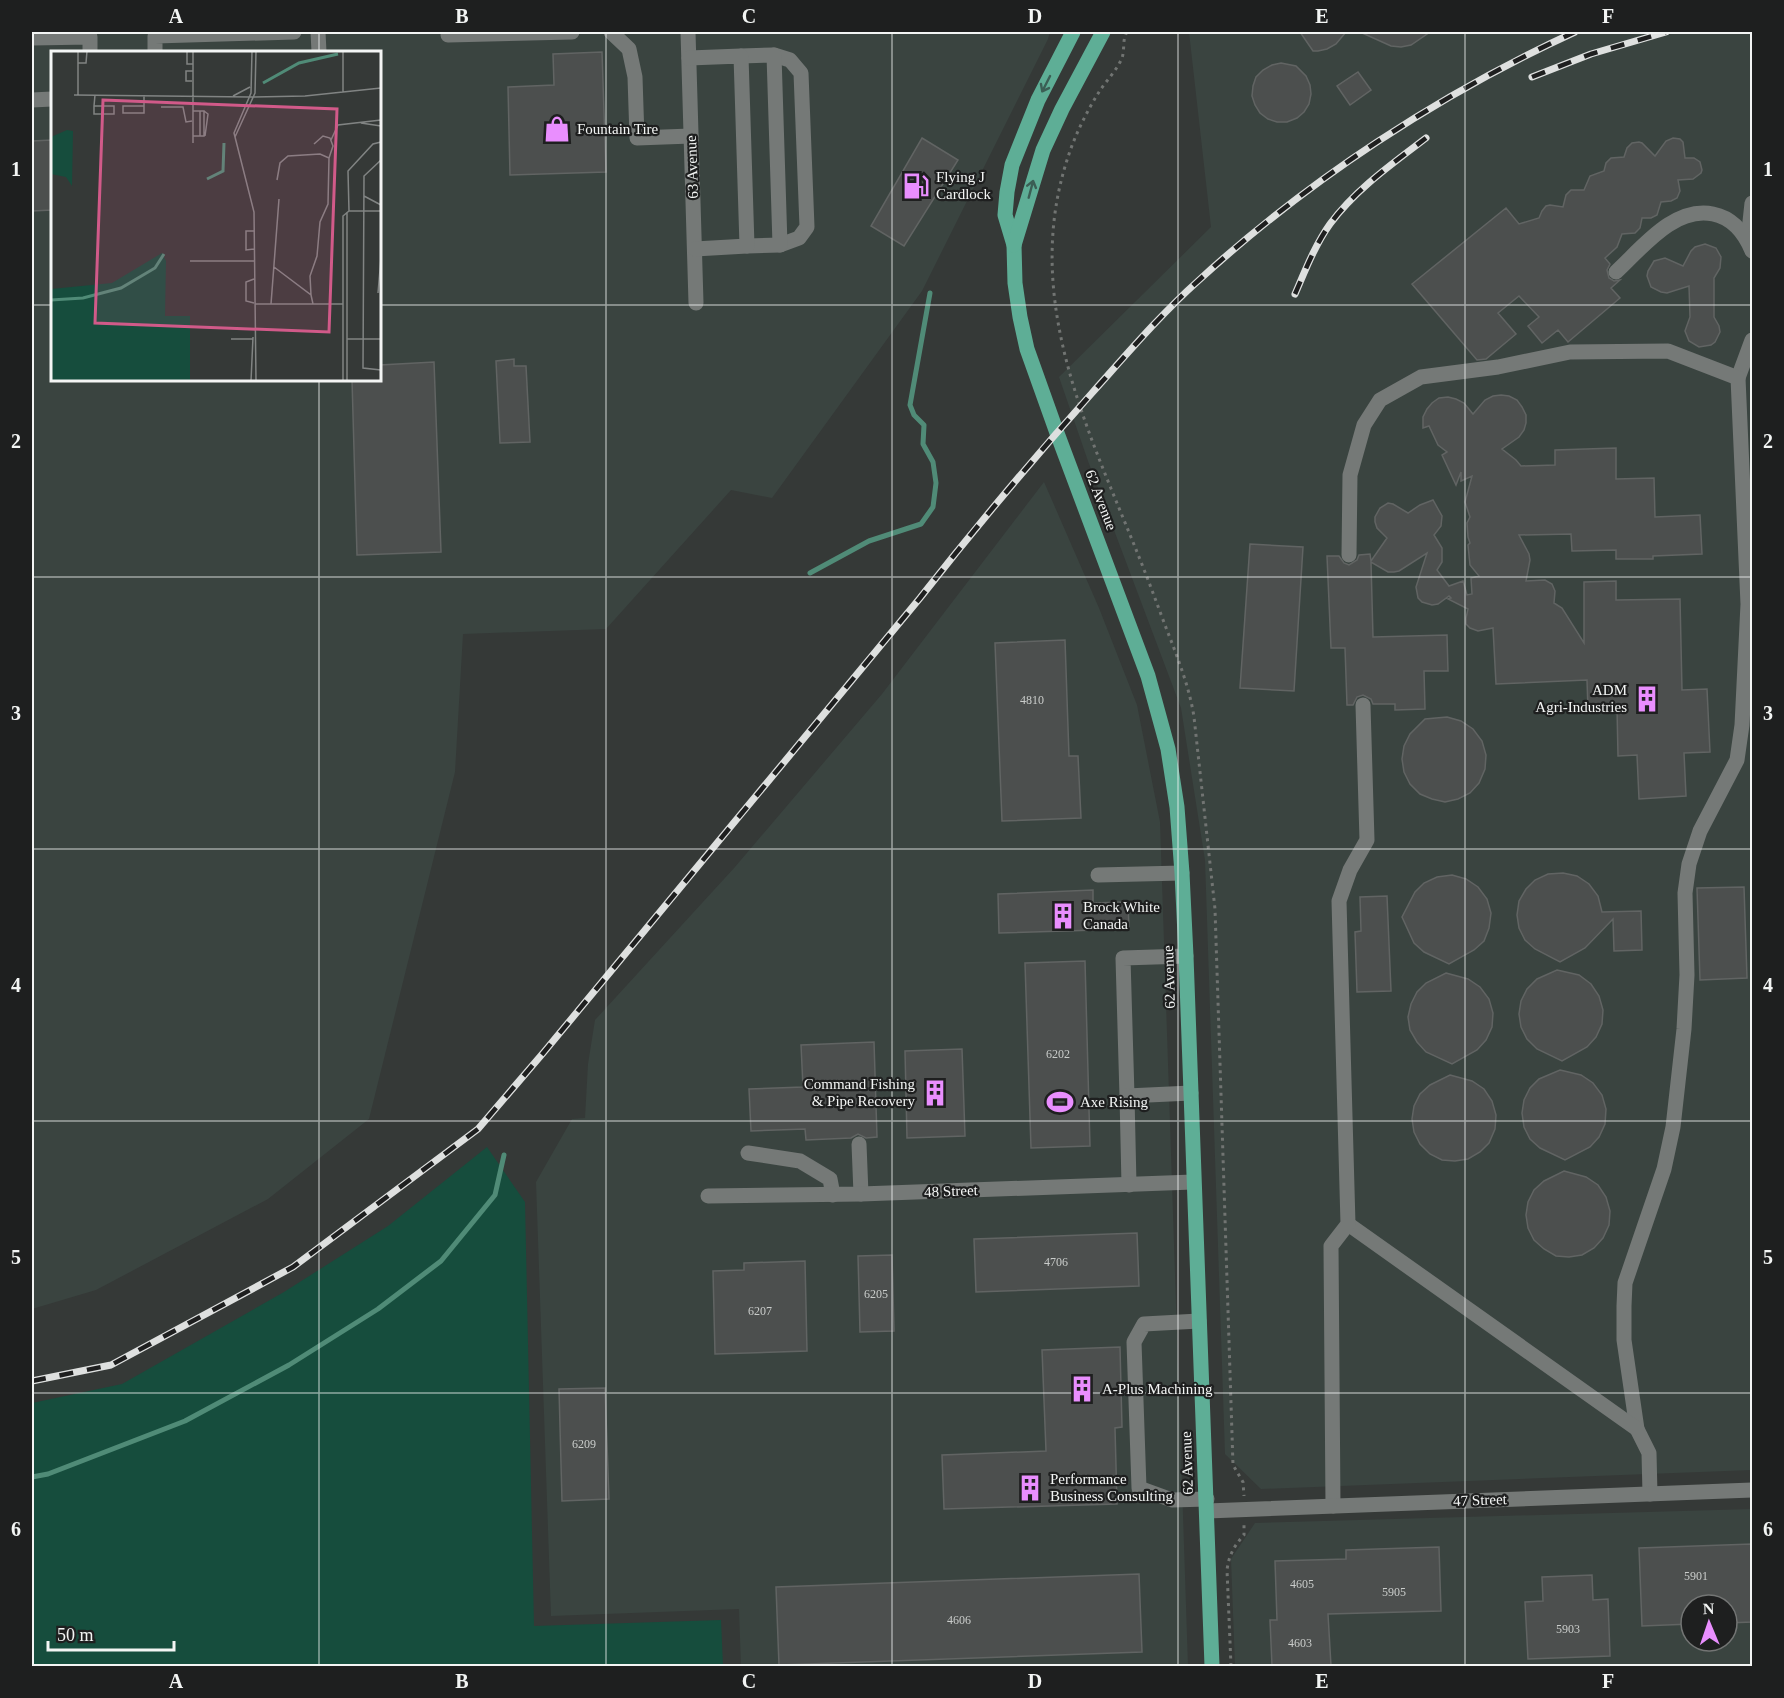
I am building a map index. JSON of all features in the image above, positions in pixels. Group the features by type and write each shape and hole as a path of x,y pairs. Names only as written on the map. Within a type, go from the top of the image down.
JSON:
{"main road":[{"name":"62 Avenue","path":"1073,32 1038,100 1012,165 1005,215 1014,245 1015,283 1030,358 1148,676 1168,749 1175,795 1186,956 1212,1665"},
{"name":"62 Avenue","path":"1014,245 1043,150 1068,98 1104,35"}],"street":[{"path":"155,51 155,36 294,32"},
{"path":"318,32 319,51"},
{"path":"448,34 572,32"},
{"path":"610,32 629,49 635,77 637,138 691,136"},
{"name":"63 Avenue","path":"688,32 696,303"},
{"path":"32,38 90,37 90,51"},
{"path":"689,58 774,55 790,60 801,73 807,227 799,238 780,245 695,249"},
{"path":"774,55 780,245"},
{"path":"741,56 747,246"},
{"path":"32,100 51,99"},
{"path":"1750,246 1752,203"},
{"path":"1616,272 1666,226 1687,215 1704,212 1723,216 1736,226 1750,246"},
{"path":"1650,1494 1649,1453 1637,1429 1624,1340 1625,1283 1664,1169 1673,1127 1684,1029 1687,975 1685,893 1689,864 1700,831 1737,760 1742,724 1749,604 1738,378 1752,340"},
{"path":"1349,555 1350,475 1364,425 1380,400 1421,377 1498,367 1570,352 1668,351 1738,378"},
{"path":"1333,1506 1332,1246 1348,1224 1339,901 1350,870 1367,840 1363,705"},
{"path":"1098,876 1182,873"},
{"path":"1129,1185 1123,958 1186,956"},
{"path":"1127,1096 1191,1093"},
{"path":"860,1144 861,1194"},
{"path":"748,1153 800,1161 830,1179 832,1195"},
{"name":"48 Street","path":"708,1196 832,1195 1193,1182"},
{"path":"1348,1224 1637,1429"},
{"name":"47 Street","path":"1199,1321 1144,1324 1134,1342 1139,1488 1172,1500 1207,1505 1333,1506 1752,1490"}],"path":[{"path":"1231,1666 1228,1559 1244,1535"}],"shaded area":[{"path":"32,32 1050,32 922,291 772,498 731,490 606,629 463,634 455,772 369,1119 268,1199 96,1290 32,1309"},
{"path":"1189,32 1752,32 1752,1470 1261,1489 1225,1454 1205,860 1181,708 1088,461 1059,377 1211,227"},
{"path":"1044,482 1099,608 1137,705 1160,822 1188,1666 741,1666 739,1609 551,1616 536,1182 572,1119 585,1118 588,1064 595,1020 735,867 882,694"},
{"path":"1752,1509 1752,1666 1235,1666 1231,1559 1255,1523"}],"green space":[{"path":"487,1147 525,1202 534,1626 721,1620 723,1666 32,1666 32,1403 122,1384 284,1292 388,1226"}],"building":[{"path":"1300,32 1346,32 1336,44 1327,49 1313,51"},
{"path":"1360,32 1430,32 1411,45 1401,47 1391,46"},
{"name":"Fountain Tire","path":"602,52 606,172 510,175 508,87 554,85 553,54"},
{"path":"1281,63 1296,66 1306,76 1311,94 1304,112 1287,122 1268,119 1260,113 1252,96 1256,77 1263,70"},
{"path":"1358,72 1371,90 1350,105 1337,86"},
{"path":"922,138 958,160 904,246 871,226"},
{"path":"1673,138 1683,142 1685,158 1694,158 1700,162 1701,173 1693,179 1678,180 1680,191 1677,198 1661,202 1657,215 1642,218 1640,228 1635,233 1622,234 1617,247 1605,258 1610,264 1607,270 1609,278 1614,281 1620,280 1611,288 1620,298 1568,342 1558,330 1542,343 1528,326 1539,317 1519,296 1498,313 1516,334 1486,359 1477,360 1412,284 1506,208 1519,224 1539,218 1546,206 1563,207 1566,195 1571,190 1584,190 1590,176 1604,171 1606,163 1611,158 1624,157 1627,148 1632,143 1642,143 1655,156 1666,141"},
{"path":"51,140 51,210 32,211 32,141"},
{"path":"1705,244 1716,248 1721,257 1720,268 1714,278 1714,317 1720,332 1711,345 1699,347 1689,341 1685,331 1690,317 1689,286 1667,293 1661,292 1651,287 1647,276 1654,261 1665,258 1683,266 1695,247"},
{"path":"514,359 514,366 526,366 530,442 500,443 496,361"},
{"path":"434,362 441,552 357,555 352,381 381,381 381,365"},
{"path":"1501,395 1517,400 1526,415 1524,430 1519,437 1502,449 1521,466 1555,465 1555,450 1616,448 1616,479 1654,478 1655,517 1700,515 1702,554 1653,556 1653,559 1616,559 1616,550 1572,551 1571,534 1519,535 1530,560 1526,581 1545,580 1552,584 1555,591 1554,603 1562,608 1584,643 1584,582 1616,581 1616,600 1680,599 1682,690 1707,689 1710,752 1684,753 1686,796 1639,799 1637,755 1618,756 1617,708 1588,709 1587,680 1496,684 1493,628 1478,631 1470,628 1466,624 1468,609 1448,599 1451,598 1449,596 1438,604 1432,605 1418,598 1416,587 1427,553 1394,572 1388,572 1371,562 1373,637 1447,635 1448,671 1424,671 1425,709 1395,710 1395,704 1373,704 1371,699 1363,695 1357,697 1353,705 1347,705 1345,648 1331,648 1327,556 1339,556 1344,563 1349,565 1357,560 1359,555 1370,554 1371,561 1387,538 1377,528 1375,522 1380,508 1388,503 1408,513 1433,500 1442,516 1441,526 1434,535 1442,548 1442,562 1437,570 1449,586 1463,581 1467,595 1472,594 1471,578 1479,576 1470,565 1467,523 1470,517 1465,502 1472,476 1461,481 1461,472 1456,485 1442,455 1447,452 1438,445 1429,426 1423,428 1423,417 1432,403 1439,398 1456,399 1464,403 1473,414 1485,400"},
{"path":"1250,544 1303,547 1294,691 1240,688"},
{"path":"1065,640 1069,756 1078,756 1081,818 1002,821 995,643"},
{"path":"1447,717 1461,721 1473,729 1482,741 1486,755 1485,769 1479,783 1470,793 1445,802 1420,794 1410,784 1404,772 1402,759 1404,746 1410,734 1425,719"},
{"path":"1563,873 1577,876 1589,884 1598,896 1602,912 1641,911 1642,950 1614,951 1613,919 1585,948 1560,962 1535,949 1525,940 1519,928 1517,915 1519,901 1535,880 1548,874"},
{"path":"1452,875 1466,879 1478,887 1487,899 1491,913 1484,941 1474,950 1449,964 1424,952 1414,943 1402,917 1415,892 1424,883 1437,877"},
{"path":"1744,887 1747,978 1700,980 1697,888"},
{"name":"Brock White Canada","path":"1093,890 1093,903 1128,902 1129,929 999,933 998,894"},
{"path":"1387,896 1391,991 1357,992 1355,932 1361,931 1360,897"},
{"path":"1085,961 1090,1146 1031,1148 1025,963"},
{"path":"1557,970 1579,975 1591,984 1599,996 1603,1010 1602,1024 1596,1037 1587,1047 1562,1061 1537,1049 1527,1039 1521,1027 1519,1014 1521,1001 1527,989 1537,979"},
{"path":"1446,973 1468,979 1480,987 1489,999 1493,1013 1492,1027 1486,1040 1477,1050 1452,1064 1426,1052 1410,1030 1408,1017 1417,992 1426,983"},
{"path":"874,1042 877,1137 866,1138 858,1134 851,1138 806,1140 805,1129 751,1131 749,1089 803,1087 801,1045"},
{"name":"Command Fishing & Pipe Recovery","path":"962,1049 965,1136 907,1138 905,1051"},
{"path":"1560,1070 1581,1075 1593,1083 1602,1095 1606,1109 1605,1124 1599,1137 1590,1147 1565,1160 1540,1148 1530,1139 1524,1127 1522,1113 1524,1100 1530,1088 1539,1079"},
{"path":"1450,1075 1472,1081 1484,1089 1492,1101 1496,1115 1495,1129 1489,1143 1468,1159 1455,1161 1442,1160 1430,1154 1420,1144 1414,1132 1412,1119 1414,1106 1420,1094 1430,1085"},
{"path":"1564,1171 1586,1177 1598,1185 1606,1197 1610,1211 1609,1225 1603,1238 1594,1248 1582,1255 1569,1257 1556,1256 1534,1240 1528,1228 1526,1215 1528,1202 1534,1190 1544,1181"},
{"path":"1137,1233 1139,1286 976,1292 974,1239"},
{"path":"892,1255 894,1331 860,1332 858,1256"},
{"path":"805,1261 807,1351 715,1354 713,1271 744,1270 744,1263"},
{"path":"1120,1347 1122,1427 1115,1428 1117,1504 944,1509 942,1455 1046,1451 1042,1350"},
{"path":"605,1388 609,1499 562,1501 559,1389"},
{"path":"1752,1544 1752,1622 1739,1623 1739,1593 1679,1593 1679,1624 1642,1626 1639,1548"},
{"path":"1439,1547 1441,1611 1328,1614 1331,1666 1272,1666 1270,1620 1277,1620 1275,1561 1346,1559 1346,1550"},
{"path":"1139,1574 1142,1652 779,1665 776,1587"},
{"path":"1592,1575 1593,1600 1608,1599 1610,1656 1528,1659 1525,1602 1543,1601 1542,1577"}],"waterway":[{"path":"810,573 869,541 921,524 933,507 936,483 933,462 923,444 924,425 914,415 910,405 930,293"},
{"path":"32,1477 48,1474 185,1421 289,1365 378,1309 441,1261 495,1195 504,1155"}],"railway":[{"path":"32,1381 111,1365 293,1267 478,1129 1005,494 1092,393 1170,308 1240,244 1330,174 1425,111 1525,56 1575,32"},
{"path":"1532,77 1591,54 1666,32"},
{"path":"1295,294 1320,241 1340,211 1375,178 1426,138"}],"place":[{"name":"Fountain Tire","path":"557,129"},
{"name":"Flying J Cardlock","path":"916,186"},
{"name":"ADM Agri-Industries","path":"1647,699"},
{"name":"Brock White Canada","path":"1063,916"},
{"name":"Command Fishing & Pipe Recovery","path":"935,1093"},
{"name":"Axe Rising","path":"1060,1102"},
{"name":"A-Plus Machining","path":"1082,1389"},
{"name":"Performance Business Consulting","path":"1030,1488"}]}
